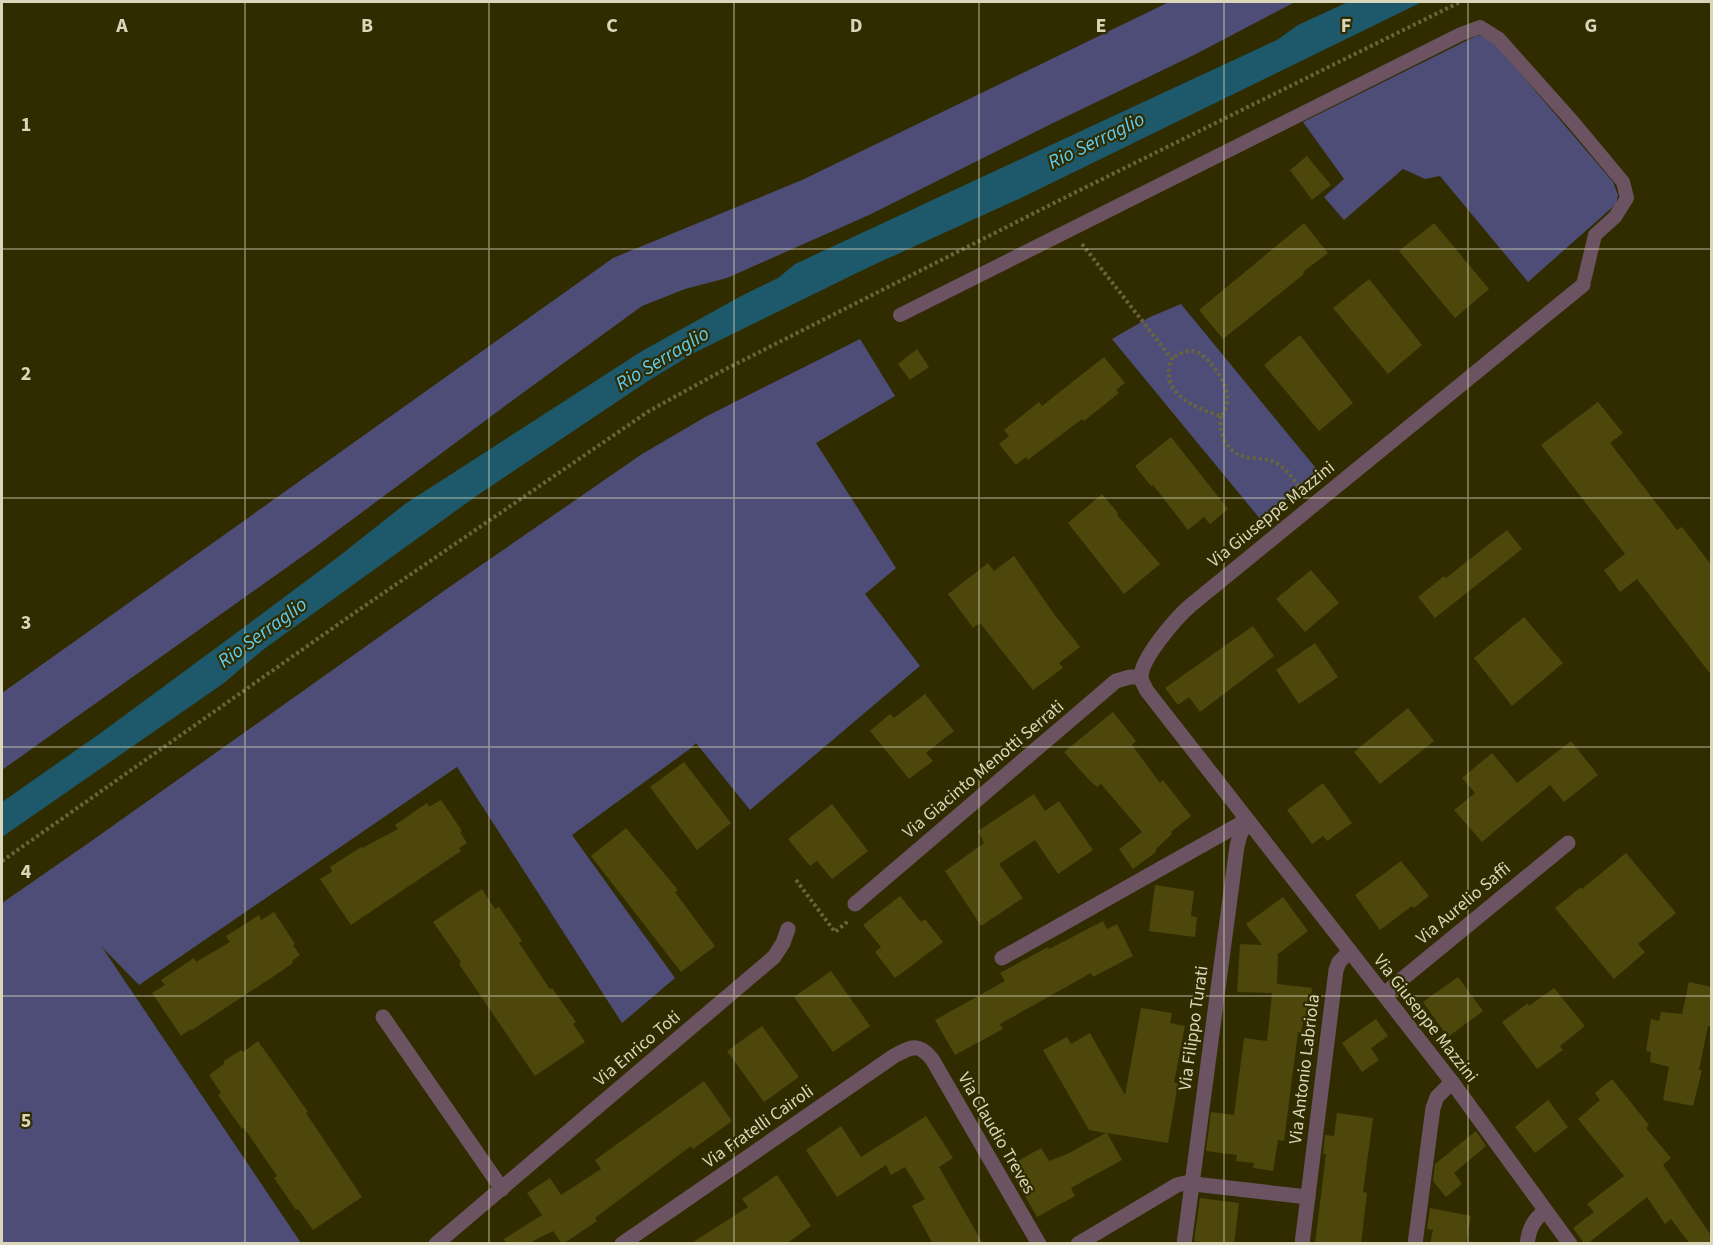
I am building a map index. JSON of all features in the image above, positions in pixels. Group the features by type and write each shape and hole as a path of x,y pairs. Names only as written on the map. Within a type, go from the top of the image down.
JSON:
{"street":[{"name":"Via Giuseppe Mazzini","path":"1570,1244 1452,1082 1247,820 1148,691 1141,677 1144,666 1157,645 1177,618 1191,604 1583,285"},
{"name":"Via Giacinto Menotti Serrati","path":"855,904 1116,681 1141,677"},
{"path":"1002,958 1247,820"},
{"name":"Via Filippo Turati","path":"1184,1244 1237,846 1247,820"},
{"name":"Via Aurelio Saffi","path":"1384,994 1568,843"},
{"name":"Via Enrico Toti","path":"436,1244 774,957 788,929"},
{"name":"Via Antonio Labriola","path":"1302,1244 1336,970 1339,962 1350,951"},
{"path":"383,1017 502,1189"},
{"name":"Via Fratelli Cairoli","path":"622,1244 894,1056 909,1047 917,1047"},
{"name":"Via Claudio Treves","path":"917,1047 924,1050 932,1059 1039,1244"},
{"path":"1415,1244 1433,1108 1437,1097 1452,1082"},
{"path":"1078,1244 1177,1185 1191,1183 1308,1197"},
{"path":"1527,1244 1528,1232 1533,1222 1545,1211"}],"lane":[{"path":"900,315 1461,34 1480,27 1499,39 1623,182 1627,198 1615,217 1595,235 1583,285"}],"path":[{"path":"2,861 340,623 649,411 718,373 1005,228 1460,2"},
{"path":"1071,230 1172,358"},
{"path":"1221,416 1199,410 1182,399 1169,377 1172,358 1182,352 1193,351 1211,364 1227,391 1227,403 1221,416 1222,436 1231,449 1241,456 1273,461 1283,467 1298,485 1292,491 1292,495"},
{"path":"796,880 835,932"}],"shaded area":[{"path":"1169,2 1295,2 1194,55 869,215 727,278 685,289 642,306 314,548 2,770 2,693 613,258 802,180"},
{"path":"1478,35 1492,40 1613,182 1618,195 1616,204 1528,282 1440,176 1425,179 1403,169 1344,220 1324,197 1344,179 1303,122"},
{"path":"1181,304 1319,472 1261,520 1112,339 1150,317"},
{"path":"860,339 895,396 816,443 896,568 865,594 920,666 750,810 696,743 572,835 675,978 622,1023 457,767 139,985 102,947 301,1243 2,1243 2,903 642,454 707,416"}],"water":[{"name":"Rio Serraglio","path":"1348,2 1422,2 1021,198 869,267 694,353 648,381 475,497 264,649 224,683 2,837 2,802 224,642 405,504 642,351 778,278 795,264 1277,40 1298,25"}],"building":[{"path":"1307,156 1331,185 1312,200 1290,170"},
{"path":"1304,223 1328,253 1223,339 1199,310"},
{"path":"1434,223 1489,289 1455,318 1399,251"},
{"path":"1369,279 1422,345 1388,374 1333,308"},
{"path":"1300,335 1353,403 1319,431 1264,365"},
{"path":"917,349 929,367 910,380 898,364"},
{"path":"1104,357 1125,383 1116,390 1119,393 1084,421 1082,419 1028,460 1026,457 1016,465 999,444 1009,436 1004,430 1039,402 1042,406"},
{"path":"1598,402 1623,433 1610,443 1677,530 1682,527 1712,566 1712,676 1637,579 1620,592 1604,570 1625,554 1541,445"},
{"path":"1171,437 1228,509 1210,524 1204,517 1188,530 1135,466"},
{"path":"1102,494 1118,513 1117,515 1160,564 1124,594 1068,523"},
{"path":"1507,530 1522,549 1435,618 1418,597"},
{"path":"1014,556 1080,647 1059,663 1063,668 1033,690 980,623 973,628 948,594 988,563 994,571"},
{"path":"1311,570 1339,603 1305,632 1276,599"},
{"path":"1524,617 1563,663 1512,706 1474,658"},
{"path":"1253,626 1274,656 1200,712 1189,697 1178,705 1165,688"},
{"path":"1315,643 1338,677 1299,704 1276,670"},
{"path":"925,694 954,731 926,753 933,761 909,779 870,731 890,714 894,718"},
{"path":"1408,708 1434,741 1380,784 1354,752"},
{"path":"1113,712 1136,741 1132,745 1160,783 1163,780 1191,816 1171,832 1172,834 1156,849 1156,852 1133,869 1119,849 1142,832 1101,784 1097,787 1090,781 1064,752"},
{"path":"1571,741 1598,775 1564,802 1550,785 1482,842 1454,810 1475,793 1462,778 1492,753 1517,783"},
{"path":"684,762 731,823 697,850 650,787"},
{"path":"1323,783 1352,823 1327,841 1323,836 1312,844 1287,810"},
{"path":"1034,794 1045,811 1059,801 1093,850 1058,874 1035,840 999,864 1023,898 981,926 945,871 984,843 978,831"},
{"path":"441,800 462,831 460,832 467,843 459,848 461,851 351,925 320,879 332,872 330,867 361,847 398,829 395,825 427,803 429,807"},
{"path":"832,804 868,851 832,879 817,861 810,866 788,839"},
{"path":"626,828 678,890 675,892 715,946 681,972 591,856"},
{"path":"1626,853 1676,913 1638,944 1645,952 1614,979 1555,908"},
{"path":"1401,861 1429,896 1380,930 1355,895"},
{"path":"1155,885 1194,891 1191,916 1197,917 1195,937 1149,931"},
{"path":"482,889 495,909 499,907 522,941 519,943 576,1022 573,1024 585,1042 535,1076 433,922"},
{"path":"900,896 921,922 925,919 943,942 895,978 875,952 881,947 863,925"},
{"path":"1283,897 1308,931 1278,954 1277,984 1312,988 1308,1018 1304,1017 1301,1033 1298,1032 1284,1141 1278,1140 1273,1171 1253,1168 1254,1163 1236,1161 1237,1155 1206,1151 1211,1112 1234,1115 1244,1038 1267,1041 1272,993 1237,992 1240,944 1262,945 1246,924"},
{"path":"274,912 300,955 292,961 293,963 271,978 181,1036 152,993 165,985 161,980 194,958 196,962 230,942 226,936 259,915 261,920"},
{"path":"1103,921 1107,929 1117,924 1133,956 1093,977 1091,973 1000,1024 1003,1029 955,1055 935,1020 1005,981 1000,973"},
{"path":"831,971 870,1026 833,1052 794,997"},
{"path":"1458,977 1483,1011 1448,1037 1423,1002"},
{"path":"1689,982 1712,987 1712,1026 1708,1026 1699,1070 1702,1070 1693,1106 1663,1100 1669,1067 1650,1062 1651,1052 1646,1051 1651,1019 1659,1021 1661,1012 1682,1014"},
{"path":"1554,988 1585,1026 1560,1046 1563,1050 1537,1069 1502,1022"},
{"path":"1141,1008 1172,1013 1170,1023 1185,1026 1174,1083 1178,1083 1168,1143 1107,1133 1122,1160 1071,1188 1075,1196 1037,1217 1016,1180 1024,1175 1016,1162 1041,1148 1049,1161 1106,1133 1089,1130 1043,1050 1067,1037 1071,1044 1090,1033 1125,1095"},
{"path":"1376,1019 1388,1036 1371,1048 1379,1060 1362,1072 1342,1043"},
{"path":"762,1026 799,1077 764,1102 727,1051"},
{"path":"258,1041 308,1112 306,1113 362,1197 313,1230 298,1209 296,1210 274,1178 277,1176 218,1095 221,1093 209,1075 224,1064 224,1061 241,1050 243,1052"},
{"path":"1612,1079 1649,1125 1646,1128 1671,1158 1663,1165 1712,1237 1712,1244 1690,1244 1671,1219 1665,1224 1647,1197 1587,1244 1573,1228 1594,1212 1587,1204 1624,1176 1578,1119 1600,1100 1595,1093"},
{"path":"704,1081 732,1121 693,1149 691,1146 595,1218 597,1221 563,1244 553,1231 527,1244 506,1244 504,1239 542,1215 527,1193 550,1178 561,1195 601,1169 595,1160"},
{"path":"1548,1100 1568,1127 1535,1153 1515,1127"},
{"path":"1337,1113 1373,1118 1363,1192 1367,1193 1361,1244 1315,1244 1326,1154 1323,1154 1325,1135 1334,1136"},
{"path":"926,1116 953,1158 939,1167 983,1244 933,1244 912,1206 925,1199 905,1167 891,1175 886,1165 837,1197 806,1150 841,1126 861,1157"},
{"path":"1476,1131 1486,1146 1454,1173 1462,1184 1446,1197 1433,1181 1435,1164"},
{"path":"777,1175 811,1226 786,1244 690,1244 748,1207 742,1199"},
{"path":"1200,1198 1239,1203 1234,1244 1194,1241"},
{"path":"1430,1208 1471,1216 1466,1244 1430,1244 1433,1230 1427,1229"}]}
